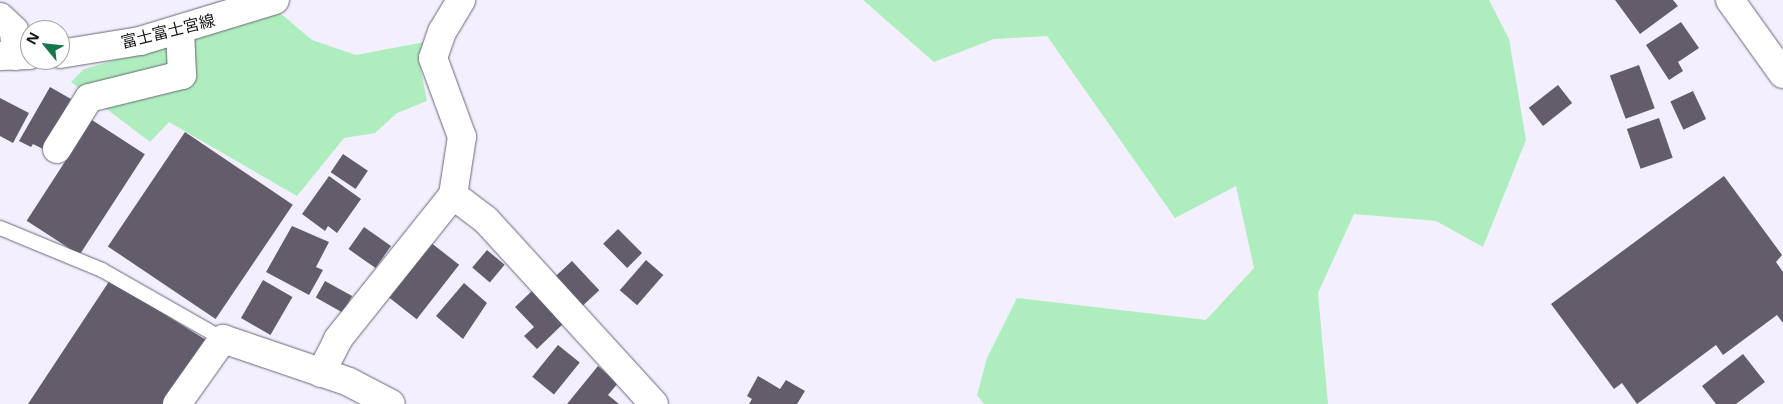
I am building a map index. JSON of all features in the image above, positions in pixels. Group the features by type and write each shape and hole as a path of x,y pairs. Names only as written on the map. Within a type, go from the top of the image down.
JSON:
{"street":[{"name":"富士富士宮線","path":"70,52 180,30 275,0"},
{"path":"321,373 338,339 453,195 462,137 433,58 442,32 461,0"},
{"path":"1730,0 1783,74"},
{"path":"0,17 14,30 16,56"},
{"path":"57,149 89,98 182,75 180,30"},
{"path":"453,195 486,220 654,404"},
{"path":"177,404 224,339 321,373 391,404"}],"lane":[{"path":"0,228 102,270 224,339"}],"green space":[{"path":"863,0 1489,0 1509,39 1526,140 1483,247 1436,221 1354,214 1318,293 1328,404 984,404 977,395 987,358 1017,298 1206,320 1254,268 1236,186 1175,218 1047,36 994,39 934,62"},
{"path":"279,12 312,40 356,55 430,41 419,60 427,101 397,113 375,133 344,138 297,196 169,122 150,142 71,82 84,69"}],"building":[{"path":"1615,0 1673,0 1678,6 1640,34"},
{"path":"1681,22 1699,48 1678,62 1683,71 1669,80 1646,45"},
{"path":"1639,65 1655,108 1626,119 1610,76"},
{"path":"1558,85 1572,103 1543,126 1529,108"},
{"path":"50,87 71,99 43,149 33,144 31,147 19,141"},
{"path":"1693,91 1706,119 1683,130 1670,102"},
{"path":"0,98 29,113 13,143 0,136"},
{"path":"1659,118 1673,158 1641,169 1627,129"},
{"path":"92,120 145,154 79,255 27,221"},
{"path":"185,132 293,205 216,319 108,246"},
{"path":"343,154 368,171 356,189 331,172"},
{"path":"329,176 361,199 337,233 328,226 325,231 302,214"},
{"path":"1724,176 1782,255 1776,262 1783,272 1783,323 1777,315 1723,355 1716,345 1637,404 1622,383 1614,389 1551,304"},
{"path":"292,226 329,242 316,267 323,270 309,295 266,272"},
{"path":"364,227 391,246 376,268 349,249"},
{"path":"618,229 642,253 627,268 603,244"},
{"path":"430,242 459,265 417,319 388,296"},
{"path":"487,250 505,265 490,282 472,268"},
{"path":"646,260 663,275 637,305 620,290"},
{"path":"572,261 599,290 581,307 554,278"},
{"path":"110,280 206,340 170,404 28,404"},
{"path":"263,280 292,297 270,335 241,318"},
{"path":"325,281 352,296 343,313 316,298"},
{"path":"464,283 487,303 463,339 436,316"},
{"path":"534,289 565,322 537,349 524,336 534,327 515,307"},
{"path":"558,345 580,363 554,394 532,377"},
{"path":"1743,354 1765,382 1736,404 1716,404 1702,386"},
{"path":"598,366 618,383 608,395 619,404 567,404"},
{"path":"758,376 780,389 786,380 805,391 797,404 749,404 752,399 747,396"}]}
